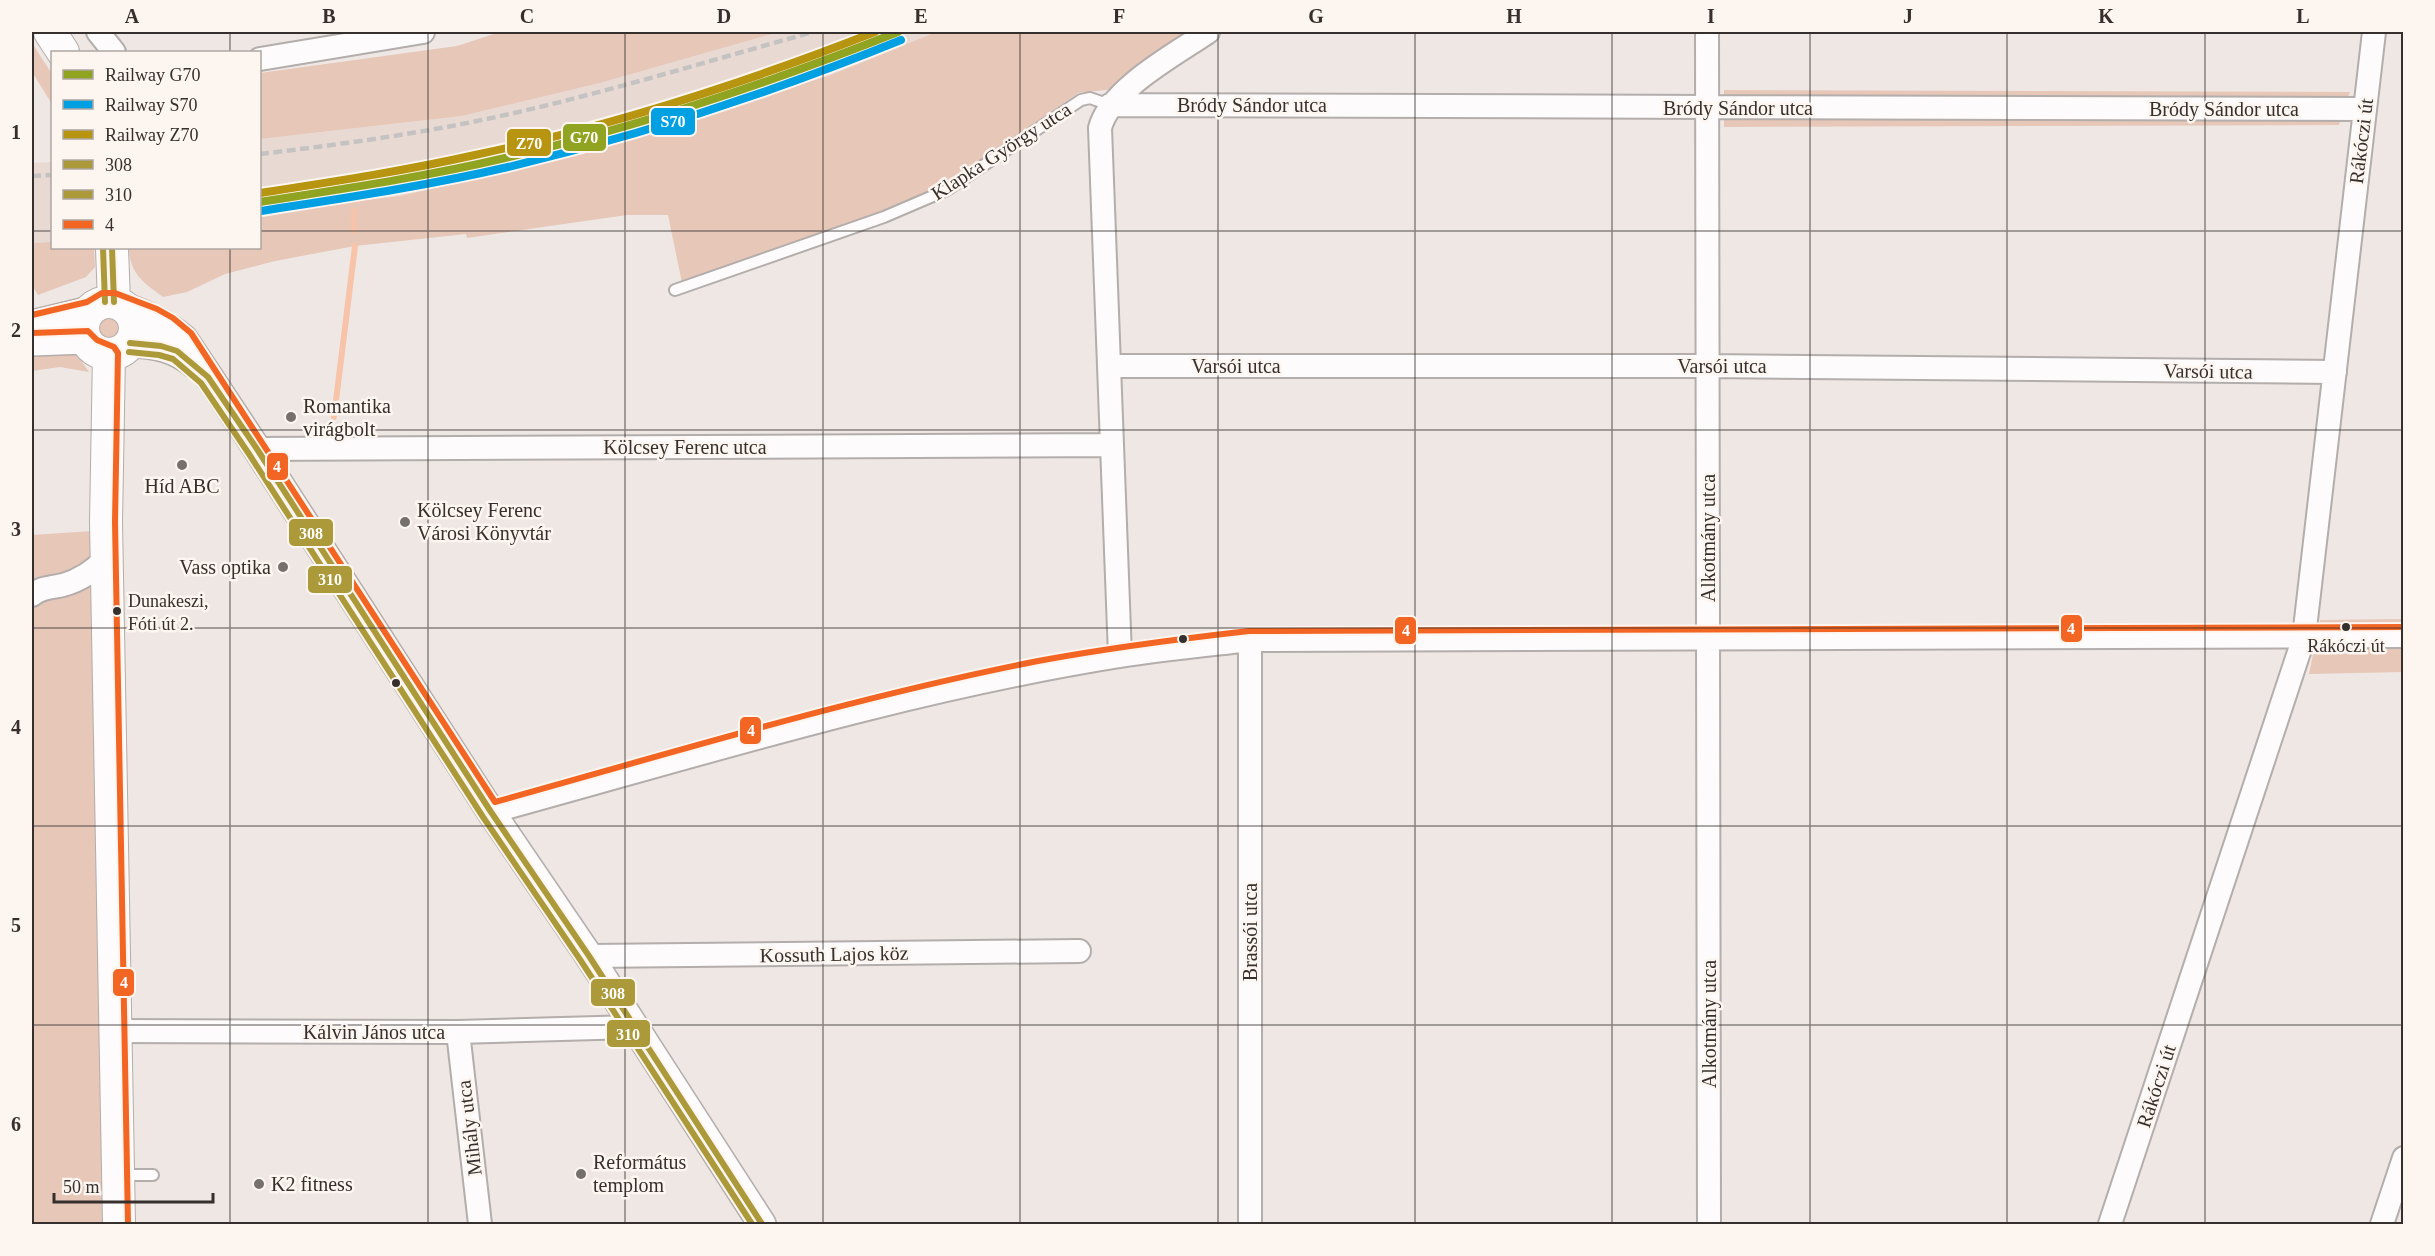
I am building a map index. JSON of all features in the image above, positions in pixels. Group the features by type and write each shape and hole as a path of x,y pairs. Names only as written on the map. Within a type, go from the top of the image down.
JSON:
{"main road":[{"path":"50,32 62,51"},
{"path":"110,306 112,256"},
{"path":"110,306 131,314 135,324 134,334 108,346 83,330 84,319 110,306"},
{"path":"108,346 106,558 119,1224"}],"street":[{"path":"98,32 113,51"},
{"path":"261,59 423,32"},
{"path":"1120,656 1100,128 1103,116 1124,90 1208,32"},
{"name":"Alkotmány utca","path":"1707,32 1709,1224"},
{"name":"Rákóczi út","path":"2110,1224 2304,637 2374,32"},
{"name":"Bródy Sándor utca","path":"1110,105 2365,109"},
{"path":"32,324 110,306 153,316 184,339 762,1224"},
{"path":"32,342 161,346 177,351 208,377"},
{"name":"Varsói utca","path":"1109,366 1708,366 2335,372"},
{"name":"Kölcsey Ferenc utca","path":"257,449 1112,445"},
{"path":"32,595 39,590 63,585 91,574 106,558"},
{"path":"491,812 817,723 970,685 1120,656 1250,640 2403,636"},
{"name":"Brassói utca","path":"1250,640 1250,1224"},
{"name":"Kossuth Lajos köz","path":"589,956 1079,951"},
{"name":"Kálvin János utca","path":"115,1031 458,1032 633,1027"},
{"name":"Mihály utca","path":"458,1032 480,1224"},
{"path":"2382,1224 2403,1158"}],"lane":[{"name":"Klapka György utca","path":"675,290 884,217 947,190 1080,100 1090,98 1110,105"},
{"path":"118,1175 153,1175"}],"shaded area":[{"path":"500,32 779,32 600,83 462,116 261,139 261,73 457,46"},
{"path":"779,32 936,32 831,75 614,141 473,179 400,196 261,212 261,139 462,116 600,83"},
{"path":"936,32 1198,32 1115,89 1078,93 944,187 882,213 682,283 668,215 627,215 467,238 466,234 355,246 275,261 225,274 187,292 163,297 139,277 132,265 129,249 261,249 261,212 400,196 473,179 614,141 831,75"},
{"path":"32,43 51,72 51,102 32,72"},
{"path":"1724,90 2350,92 2339,125 1724,127"},
{"path":"51,162 51,242 32,243 32,163"},
{"path":"51,242 51,249 94,249 95,267 86,277 38,295 32,285 32,243"},
{"path":"110,314 120,318 124,328 120,338 110,342 100,338 96,328 100,318"},
{"path":"71,346 89,372 60,367 32,371 32,348"},
{"path":"93,531 107,1224 32,1224 32,535"},
{"path":"2403,619 2403,672 2309,674 2320,620"}],"waterway":[{"path":"354,211 354,231"},
{"path":"334,417 355,246"}],"railway":[{"path":"261,154 437,129 506,115 813,32"},
{"path":"32,176 51,175"}],"rail line":[{"name":"Z70","path":"261,193 421,166 577,131 727,86 875,32"},
{"name":"G70","path":"261,202 444,171 605,132 753,86 898,32"},
{"name":"S70","path":"261,211 446,180 508,167 608,141 756,95 901,40"}],"transit line":[{"name":"310","path":"103,249 105,302"},
{"name":"308","path":"112,249 114,302"},
{"name":"4","path":"32,315 87,302 102,293 115,293 157,309 173,318 191,333 495,802 765,726 970,675 1091,652 1249,631 2404,627"},
{"name":"4","path":"32,333 88,331 97,340 114,347 118,353 115,522 128,1224"},
{"name":"308","path":"130,343 161,346 177,351 208,377 257,449 491,812 589,956 762,1224"},
{"name":"310","path":"129,352 173,359 201,383 483,817 581,961 752,1224"}],"place":[{"name":"Romantika virágbolt","path":"291,417"},
{"name":"Híd ABC","path":"182,465"},
{"name":"Kölcsey Ferenc Városi Könyvtár","path":"405,522"},
{"name":"Vass optika","path":"283,567"},
{"name":"Dunakeszi, Fóti út 2.","path":"117,611"},
{"name":"Rákóczi út","path":"2346,627"},
{"name":"Református templom","path":"581,1174"},
{"name":"K2 fitness","path":"259,1184"}]}
